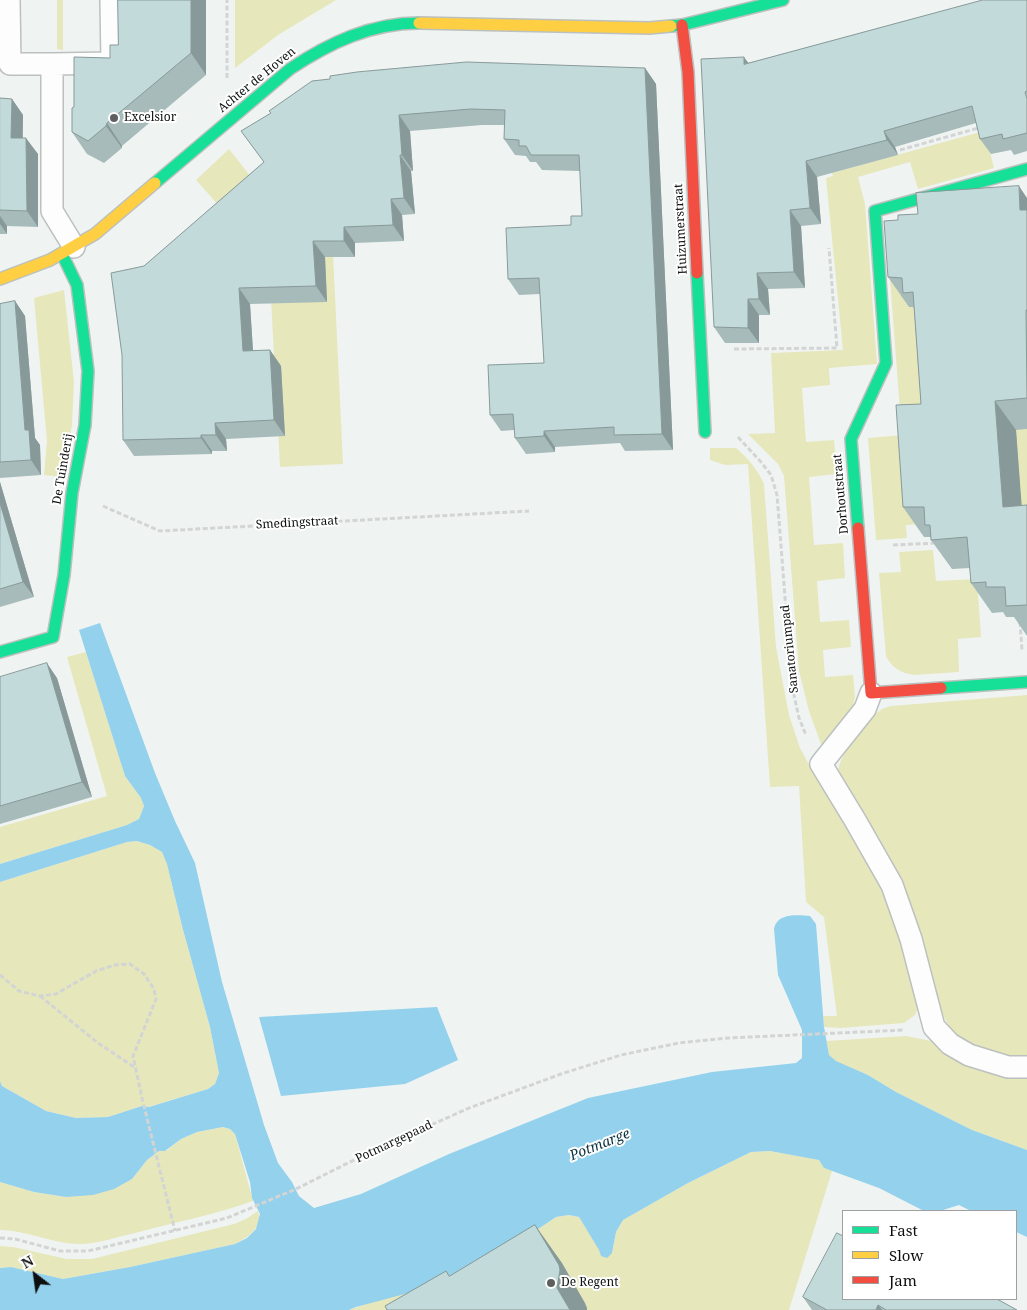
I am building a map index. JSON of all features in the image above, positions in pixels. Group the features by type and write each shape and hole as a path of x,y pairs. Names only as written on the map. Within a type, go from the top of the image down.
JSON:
{"street":[{"name":"Achter de Hoven","path":"0,279 30,269 68,251 106,225 290,68 309,56 359,33 397,24 424,23 649,28 682,25 783,0"},
{"name":"Huizumerstraat","path":"682,25 688,72 705,432"},
{"name":"Dorhoutstraat","path":"871,694 851,439 886,363 875,211 1027,169"},
{"name":"De Tuinderij","path":"0,652 53,637 64,575 72,493 85,425 88,371 77,285 68,251"},
{"path":"871,694 1027,682"}],"lane":[{"path":"9,0 10,64 112,64 111,0"},
{"path":"52,64 52,211 68,251"},
{"path":"871,694 865,709 821,764 856,820 892,885 911,940 934,1027 950,1044 969,1055 1008,1067 1027,1067"}],"path":[{"path":"227,0 227,80 233,116"},
{"path":"900,150 991,125"},
{"path":"743,349 837,348 829,248"},
{"name":"Sanatoriumpad","path":"705,432 739,438 771,475 778,495 792,686 799,718 813,752 821,764"},
{"name":"Smedingstraat","path":"72,493 160,531 529,511"},
{"path":"860,547 941,542"},
{"path":"40,996 56,994 96,971 115,965 130,964 144,974 154,989 156,999 133,1056 175,1230"},
{"path":"0,976 19,990 40,996 98,1042 135,1068"},
{"name":"Potmargepaad","path":"0,1238 15,1239 60,1251 88,1251 227,1218 296,1189 366,1154 469,1108 561,1074 621,1055 679,1043 728,1038 834,1034 934,1027"}],"green space":[{"path":"57,0 63,0 63,50 57,49"},
{"path":"235,0 336,0 278,35 235,68"},
{"path":"1027,119 987,140 994,168 918,189 910,162 858,177 865,204 877,364 829,368 830,385 802,388 806,442 834,440 837,474 809,477 814,545 843,543 845,578 817,581 820,622 849,620 851,647 823,650 825,677 853,675 855,697 853,706 824,745 821,744 809,711 799,671 784,476 778,464 748,434 775,433 771,353 843,350 826,178 833,176 832,173"},
{"path":"229,149 263,192 330,190 343,464 280,467 269,262 196,180"},
{"path":"888,253 909,307 923,299 941,421 901,424"},
{"path":"64,290 74,382 72,425 62,477 44,475 47,441 34,298"},
{"path":"1027,429 1027,536 1024,536 1011,430"},
{"path":"902,435 923,524 906,525 907,538 876,540 868,438"},
{"path":"710,448 736,448 752,464 764,484 776,647 789,715 800,748 884,892 892,912 919,1006 915,1015 904,1023 841,1028 824,1027 823,1016 837,1016 824,917 806,902 799,786 770,787 748,464 725,465 710,460"},
{"path":"933,550 936,581 977,579 981,637 958,639 959,672 914,675 897,669 886,656 879,573 901,572 899,552"},
{"path":"86,652 125,776 141,798 144,806 139,819 127,825 0,864 0,827 107,796 67,657"},
{"path":"1027,695 1027,1058 1000,1055 974,1047 959,1037 948,1024 937,1000 908,901 899,877 887,851 838,776 841,760 857,735 875,714 882,709 891,706"},
{"path":"137,841 150,845 162,852 167,864 210,1027 219,1073 215,1084 208,1089 108,1117 76,1118 46,1111 2,1086 0,1081 0,882 127,842"},
{"path":"906,1036 936,1042 945,1053 959,1062 978,1070 1014,1078 1027,1078 1027,1150 972,1130 896,1092 868,1075 835,1061 829,1055 826,1041"},
{"path":"223,1127 230,1129 235,1134 253,1201 196,1218 87,1244 59,1242 20,1232 0,1230 0,1182 34,1192 66,1197 132,1179 147,1160 159,1151 166,1151 181,1139 197,1132"},
{"path":"770,1151 820,1160 824,1168 832,1171 789,1310 587,1310 585,1303 470,1310 349,1310 489,1262 556,1217 569,1215 579,1217 600,1250 601,1256 612,1253 616,1232 623,1220 688,1183 751,1152"},
{"path":"258,1211 259,1222 257,1227 244,1239 235,1244 130,1267 63,1279 11,1267 0,1268 0,1246 67,1259 92,1259 234,1224"}],"water":[{"name":"Potmarge","path":"100,623 155,773 195,863 222,982 264,1125 278,1163 292,1182 299,1196 314,1208 361,1194 449,1154 588,1098 712,1072 796,1063 802,1058 802,1030 778,975 774,929 779,920 788,916 799,915 810,916 816,924 824,1027 829,1055 836,1061 868,1075 896,1092 972,1130 1027,1150 1027,1237 1017,1232 1017,1210 969,1210 959,1205 943,1210 922,1210 879,1188 824,1168 819,1160 770,1151 751,1152 688,1183 623,1220 616,1232 612,1253 607,1258 601,1256 579,1217 569,1215 556,1217 489,1262 450,1282 349,1310 0,1310 0,1268 11,1267 63,1279 130,1267 235,1244 247,1238 256,1229 260,1214 252,1198 250,1182 235,1134 230,1129 223,1127 197,1132 181,1139 165,1151 159,1151 147,1160 132,1179 114,1189 93,1195 66,1197 34,1192 0,1182 0,1081 2,1086 46,1111 76,1118 108,1117 208,1089 215,1084 219,1073 210,1027 167,864 162,852 150,845 137,841 127,842 0,882 0,864 127,825 139,819 144,806 141,798 125,776 79,630"},
{"path":"437,1007 458,1060 405,1084 281,1096 259,1017"}],"building":[{"path":"118,0 191,0 191,53 88,141 72,132 74,57 110,58 110,45 118,45"},
{"path":"983,0 1027,0 1027,91 1025,92 1027,99 1027,133 1003,139 1002,134 980,139 972,106 884,131 887,140 806,161 810,208 790,210 794,272 757,273 759,299 748,299 748,328 714,327 701,59 744,57 744,64"},
{"path":"467,62 645,68 662,434 614,435 614,427 544,431 544,436 515,438 513,414 490,415 488,365 544,363 539,278 508,279 506,228 571,225 571,216 582,216 579,155 531,155 526,146 519,146 519,140 504,139 505,110 471,109 399,115 404,198 391,199 393,225 344,227 344,241 313,241 316,286 239,288 243,351 270,350 274,420 215,423 216,435 201,435 201,438 123,440 122,355 111,273 144,266 264,162 241,131 271,113 269,111 312,81 330,79 330,76 357,72"},
{"path":"0,98 12,99 11,138 26,138 27,211 0,210"},
{"path":"1019,186 1020,210 1027,210 1027,398 995,401 1003,507 1027,505 1027,605 1006,606 1005,587 986,587 986,582 971,583 967,537 931,540 930,525 925,525 924,507 903,507 896,405 921,404 913,292 903,293 902,278 888,277 884,221 898,220 898,215 918,214 916,193"},
{"path":"15,301 25,430 29,430 31,460 0,462 0,304"},
{"path":"0,503 23,582 0,589"},
{"path":"47,663 82,782 0,806 0,677"},
{"path":"535,1225 559,1265 557,1288 570,1310 387,1310 385,1306 446,1271 449,1276"},
{"path":"837,1233 842,1236 842,1300 999,1300 1017,1310 886,1310 878,1305 876,1310 827,1310 803,1297"}],"traffic: fast":[{"path":"671,26 682,25 783,0"},
{"path":"155,183 290,69 320,51 351,36 384,27 419,23"},
{"path":"858,528 851,439 886,363 875,211 1027,169"},
{"path":"0,652 53,637 64,575 72,493 85,425 88,371 77,285 62,254"},
{"path":"697,273 705,432"},
{"path":"941,688 1027,682"}],"traffic: slow":[{"path":"419,23 649,28 671,26"},
{"path":"0,279 50,260 95,234 155,183"}],"traffic: jam":[{"path":"682,25 688,72 697,273"},
{"path":"858,528 871,693 941,688"}],"place":[{"name":"Excelsior","path":"114,118"},
{"name":"De Regent","path":"551,1283"}]}
